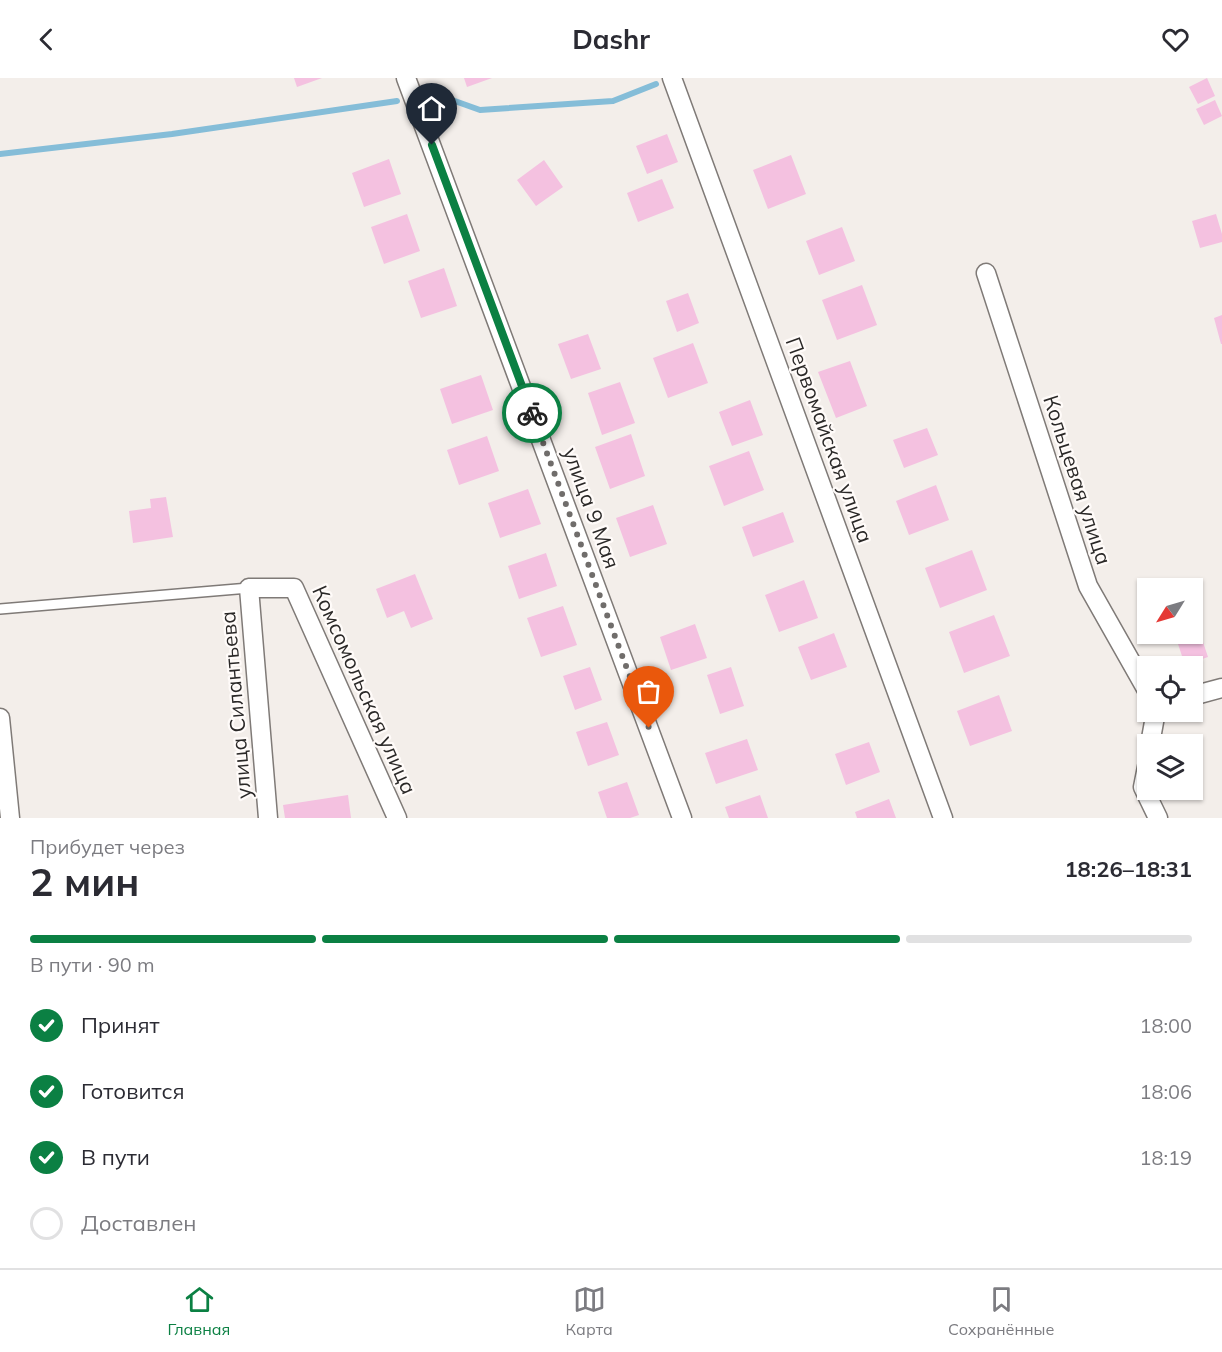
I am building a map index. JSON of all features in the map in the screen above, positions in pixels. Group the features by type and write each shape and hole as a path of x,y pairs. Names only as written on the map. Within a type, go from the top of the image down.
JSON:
{"street":[{"name":"улица 9 Мая","path":"406,78 682,818"},
{"name":"Первомайская улица","path":"672,78 943,818"},
{"name":"Кольцевая улица","path":"986,273 1088,586 1137,673"},
{"name":"улица Силантьева","path":"249,588 268,818"},
{"name":"Комсомольская улица","path":"249,588 294,588 397,818"},
{"path":"1203,693 1222,688"},
{"path":"0,718 10,818"},
{"path":"1149,800 1158,818"}],"lane":[{"path":"0,609 249,588"}],"building":[{"path":"294,78 322,78 297,87"},
{"path":"464,78 492,78 467,87"},
{"path":"1207,78 1215,96 1198,104 1189,87"},
{"path":"1215,100 1222,116 1204,125 1196,109"},
{"path":"667,134 678,162 647,174 636,146"},
{"path":"791,155 806,194 768,209 753,170"},
{"path":"389,159 401,194 364,207 352,173"},
{"path":"544,160 563,187 536,206 517,180"},
{"path":"662,179 674,208 638,222 627,193"},
{"path":"407,214 420,251 384,264 371,227"},
{"path":"1216,214 1222,242 1200,248 1192,221"},
{"path":"842,227 855,261 819,275 806,241"},
{"path":"444,268 457,306 421,318 408,281"},
{"path":"862,285 877,325 837,340 822,300"},
{"path":"688,293 699,323 677,332 666,301"},
{"path":"1222,315 1222,344 1221,344 1214,318"},
{"path":"588,334 601,369 571,379 558,344"},
{"path":"693,343 708,383 668,398 653,358"},
{"path":"850,361 867,406 836,418 818,372"},
{"path":"481,375 493,410 452,424 440,389"},
{"path":"620,382 635,423 602,435 588,393"},
{"path":"750,400 763,435 732,446 719,412"},
{"path":"927,428 938,455 904,468 893,440"},
{"path":"631,434 645,476 610,489 595,447"},
{"path":"487,436 499,471 459,485 447,450"},
{"path":"749,451 764,490 724,506 709,466"},
{"path":"936,485 949,520 909,535 896,501"},
{"path":"528,489 541,524 500,538 488,503"},
{"path":"166,497 173,537 133,543 129,511 151,508 150,499"},
{"path":"653,505 667,544 630,557 616,518"},
{"path":"783,512 794,542 753,557 742,527"},
{"path":"972,550 987,590 940,608 925,568"},
{"path":"546,553 557,586 519,599 508,566"},
{"path":"415,574 433,619 411,628 404,611 387,618 376,589"},
{"path":"804,580 818,618 779,632 765,595"},
{"path":"563,606 577,645 541,657 527,618"},
{"path":"994,615 1010,656 964,673 949,632"},
{"path":"695,624 707,658 671,670 660,637"},
{"path":"834,633 847,667 811,680 798,647"},
{"path":"1203,642 1208,657 1203,659 1203,656 1182,656 1178,644 1203,644"},
{"path":"590,667 602,700 575,710 563,676"},
{"path":"731,667 744,706 720,714 707,675"},
{"path":"999,695 1012,731 970,746 957,711"},
{"path":"607,722 619,755 588,766 576,732"},
{"path":"747,739 758,770 716,784 705,753"},
{"path":"869,742 880,772 846,785 835,754"},
{"path":"627,782 639,815 630,818 607,818 598,792"},
{"path":"348,795 351,818 285,818 283,805"},
{"path":"760,795 768,818 729,818 725,807"},
{"path":"889,799 896,818 857,818 855,812"}],"waterway":[{"path":"431,96 438,95 480,110 613,101 656,84"},
{"path":"0,154 172,134 397,101"}],"way so far":[{"path":"532,413 649,728"}],"route":[{"path":"432,145 532,413"}]}
